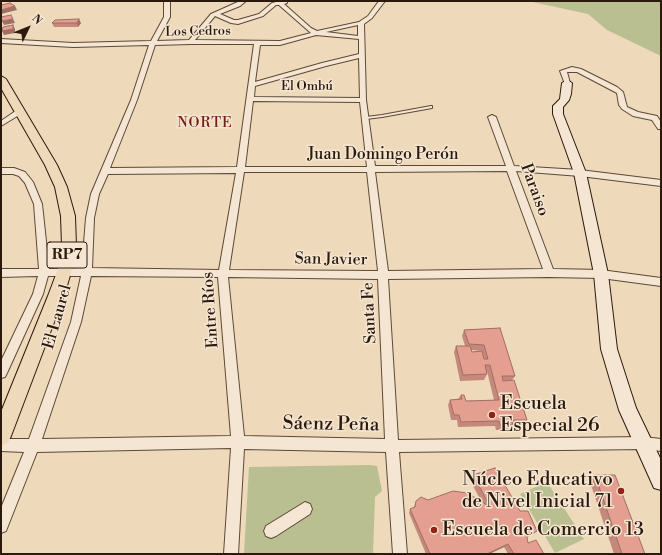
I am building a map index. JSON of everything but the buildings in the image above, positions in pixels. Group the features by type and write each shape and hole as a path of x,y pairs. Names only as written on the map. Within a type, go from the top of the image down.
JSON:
{"main road":[{"name":"RP7","path":"1,79 51,165 61,187 68,216 69,246 64,272 1,436"},
{"path":"567,83 564,100 558,106 558,114 580,173 601,274 609,349 628,410 653,444 661,481"}],"street":[{"name":"El Laurel","path":"1,526 33,446 76,322 87,272 90,218 95,194 134,100 153,43 167,17 167,1"},
{"path":"191,42 209,19 243,1"},
{"path":"216,14 233,22 238,22 261,15 274,4 289,1"},
{"path":"361,24 370,17 382,1"},
{"path":"280,2 309,30 316,33 361,38"},
{"name":"Los Cedros","path":"1,41 73,45 191,42 280,43 316,33 361,24"},
{"name":"Santa Fe","path":"361,24 363,100 383,275 392,446 400,554"},
{"name":"Entre Ríos","path":"231,554 238,442 223,274 241,169 257,43"},
{"path":"252,85 324,64 362,55"},
{"path":"567,83 563,71 572,69 579,70 620,92 622,105 624,108 636,114 658,117 661,127"},
{"name":"El Ombú","path":"250,99 363,100"},
{"path":"1,124 20,112"},
{"name":"Paraiso","path":"492,117 549,272"},
{"name":"Juan Domingo Perón","path":"104,171 510,168 580,173 661,183"},
{"path":"1,171 14,171 22,174 29,182 38,204 44,272 38,294 1,373"},
{"name":"San Javier","path":"1,273 87,272 383,275 549,272 601,274 661,282"},
{"name":"Sáenz Peña","path":"1,445 33,446 238,442 392,446 653,444"},
{"path":"271,531 305,509"}],"lane":[{"path":"366,118 430,107"}],"green space":[{"path":"528,1 661,1 661,56 607,30 588,14"},
{"path":"377,466 382,491 375,497 373,554 244,554 249,467"},
{"path":"547,482 584,539 555,553 520,494"}],"place":[{"name":"Escuela Especial 26","path":"492,415"},
{"name":"Núcleo Educativo de Nivel Inicial 71","path":"621,491"},
{"name":"Escuela de Comercio 13","path":"434,530"}],"district":[{"name":"NORTE","path":"205,124"}]}
